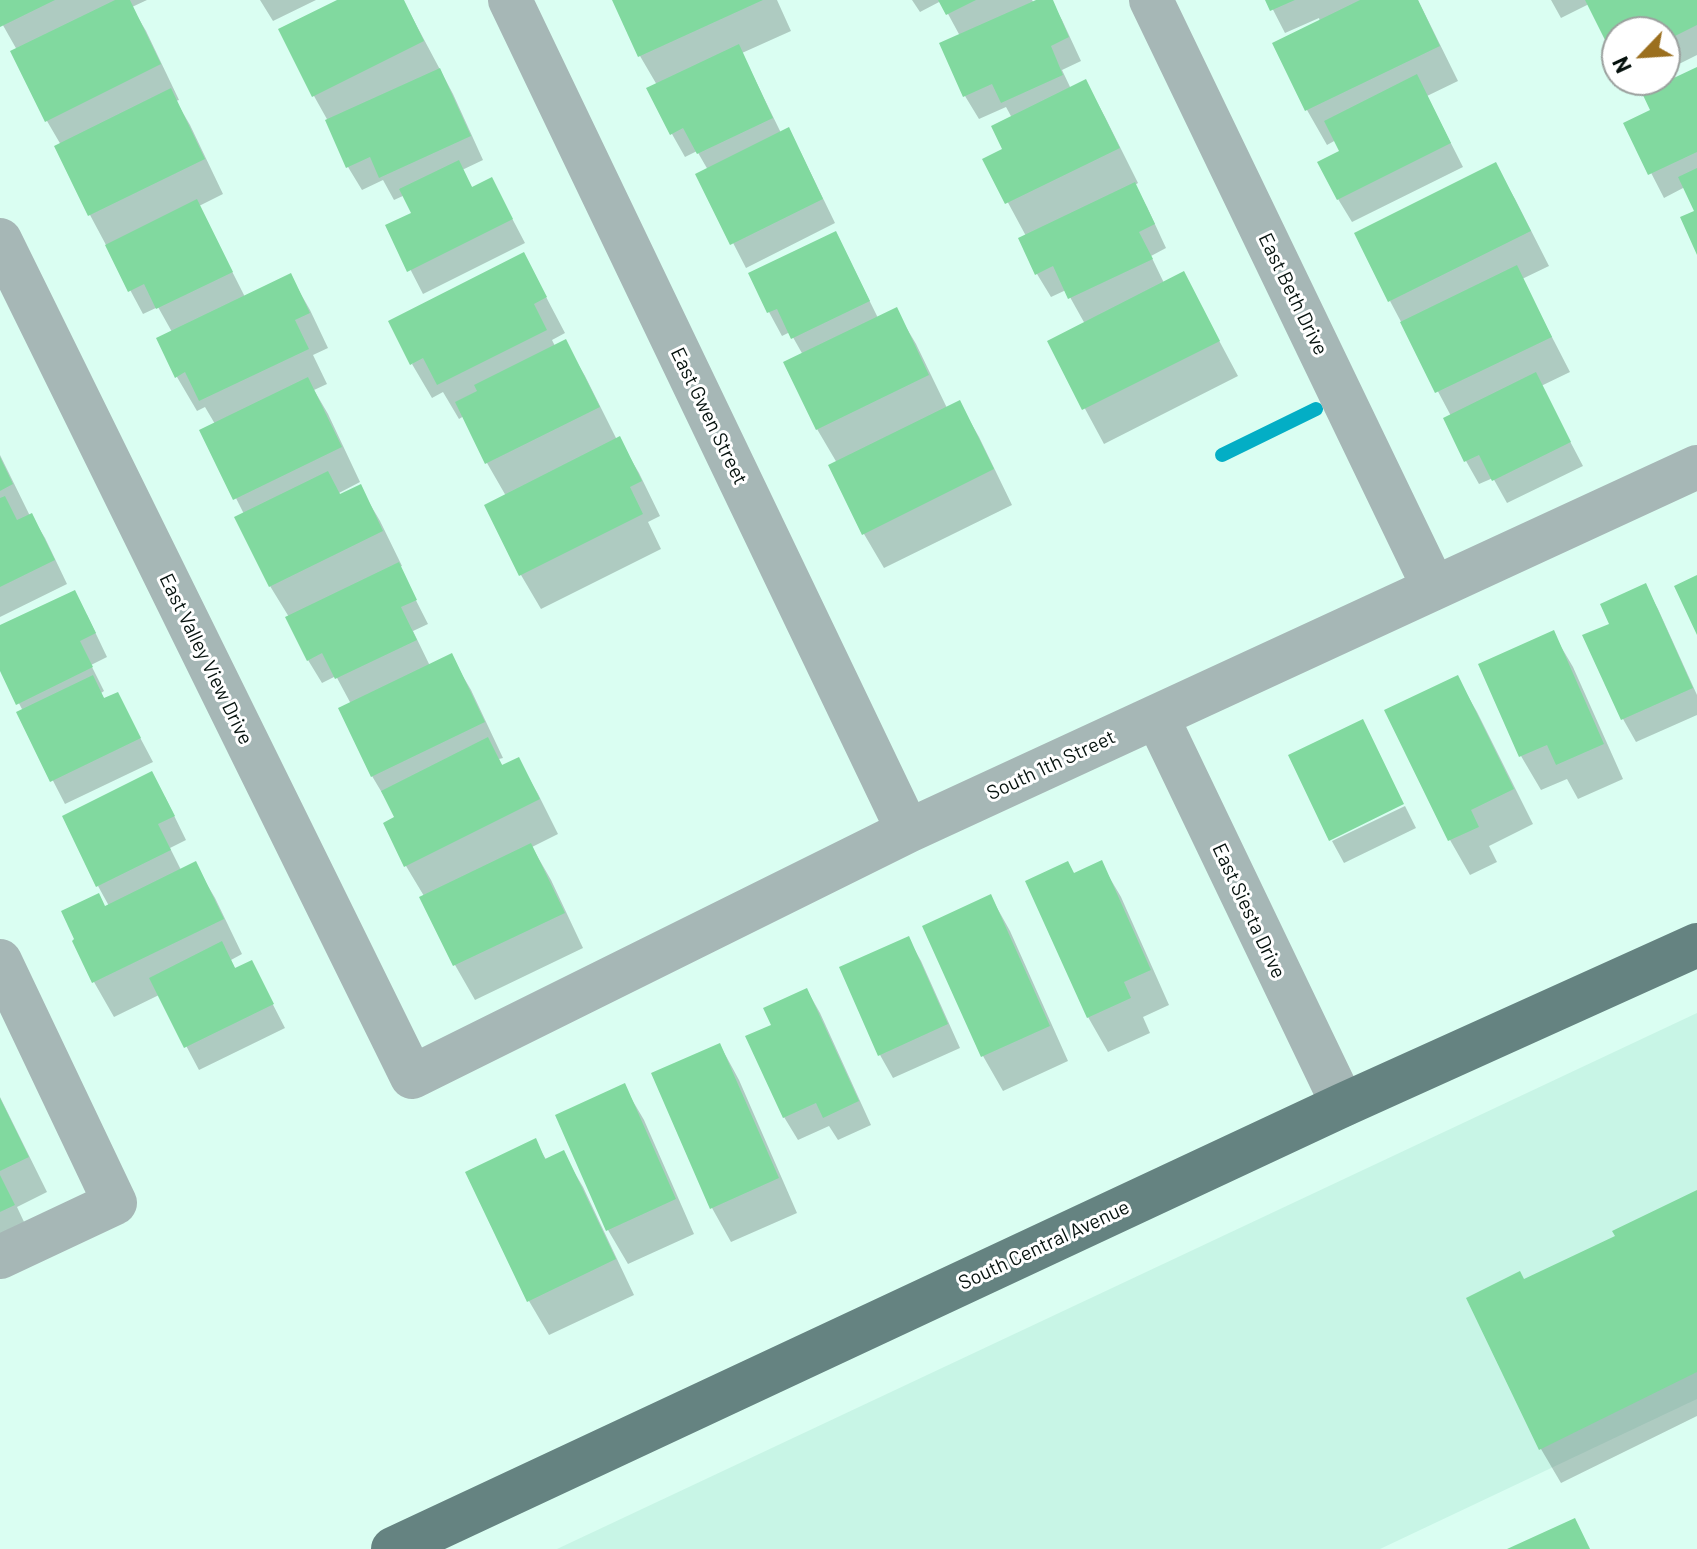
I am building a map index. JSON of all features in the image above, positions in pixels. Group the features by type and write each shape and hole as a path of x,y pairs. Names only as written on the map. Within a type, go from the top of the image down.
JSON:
{"main road":[{"name":"South Central Avenue","path":"393,1549 1343,1105 1697,945"}],"street":[{"name":"East Gwen Street","path":"510,0 908,831"},
{"name":"East Beth Drive","path":"1151,0 1434,588"},
{"name":"East Valley View Drive","path":"0,240 412,1077"},
{"name":"South 1th Street","path":"412,1077 908,831 1697,467"},
{"name":"East Siesta Drive","path":"1157,717 1343,1105"},
{"path":"0,961 115,1203 0,1257"}],"shaded area":[{"path":"1697,1013 1697,1399 1380,1549 557,1549"}],"building":[{"path":"0,0 55,0 0,27"},
{"path":"115,0 130,0 161,64 45,122 10,51"},
{"path":"337,0 404,0 424,41 312,97 278,29"},
{"path":"612,0 763,0 638,57"},
{"path":"938,0 976,0 946,15"},
{"path":"1036,0 1053,0 1069,37 1051,46 1063,75 1001,103 992,84 963,97 939,43"},
{"path":"1265,0 1295,0 1270,11"},
{"path":"1360,0 1418,0 1440,46 1305,111 1272,43"},
{"path":"1585,0 1697,0 1697,25 1681,33 1681,16 1601,16 1601,32"},
{"path":"739,44 773,118 697,154 683,128 670,135 646,88"},
{"path":"1697,67 1697,152 1648,175 1623,123 1650,110 1643,96 1681,96 1681,75"},
{"path":"440,68 471,136 379,178 370,157 346,168 325,120"},
{"path":"1417,74 1451,143 1337,200 1317,162 1339,151 1324,121"},
{"path":"1086,79 1120,148 1005,204 982,159 1002,149 991,126"},
{"path":"171,88 205,159 88,216 54,146"},
{"path":"789,127 823,199 730,245 695,174"},
{"path":"459,160 472,187 492,177 513,219 407,272 385,225 411,213 399,189"},
{"path":"1496,162 1531,231 1388,302 1354,233"},
{"path":"1697,168 1697,255 1680,217 1694,211 1678,177"},
{"path":"1135,182 1155,224 1139,232 1153,259 1068,299 1053,266 1035,275 1018,238"},
{"path":"197,199 233,272 156,309 144,284 128,292 105,245"},
{"path":"836,231 870,301 791,339 777,309 767,313 748,273"},
{"path":"524,252 547,297 534,304 547,330 437,385 423,358 410,365 388,321"},
{"path":"1517,265 1552,337 1435,393 1400,322"},
{"path":"1184,271 1220,341 1082,410 1047,341"},
{"path":"291,273 310,313 295,320 309,349 199,401 185,372 175,378 156,338"},
{"path":"897,307 929,375 816,430 783,362"},
{"path":"566,339 600,407 485,464 455,402 477,391 474,385"},
{"path":"1536,372 1571,442 1492,481 1479,455 1464,462 1443,418"},
{"path":"308,377 342,447 233,500 199,430"},
{"path":"960,400 994,469 862,535 828,465"},
{"path":"620,436 642,481 630,487 643,514 519,576 484,505"},
{"path":"0,457 13,484 0,491"},
{"path":"328,471 340,494 361,484 383,531 269,587 234,517"},
{"path":"5,496 17,520 32,513 55,560 0,587 0,498"},
{"path":"399,562 417,600 401,607 417,640 335,679 322,653 307,661 285,617"},
{"path":"1697,575 1697,635 1674,586"},
{"path":"1646,583 1693,688 1621,720 1582,635 1609,624 1600,604"},
{"path":"75,590 96,633 80,641 93,667 16,705 0,671 0,625"},
{"path":"1554,630 1604,744 1556,765 1547,745 1519,757 1478,664"},
{"path":"452,653 485,722 371,777 338,708"},
{"path":"93,675 104,698 118,692 141,738 50,782 16,712"},
{"path":"1458,675 1514,789 1471,810 1479,827 1448,841 1384,710"},
{"path":"1363,719 1404,804 1329,841 1288,755"},
{"path":"488,737 502,765 519,757 540,799 404,867 383,823 394,817 381,791"},
{"path":"152,771 175,816 158,824 171,850 96,887 62,816"},
{"path":"531,843 565,913 453,966 419,897"},
{"path":"1102,860 1151,970 1124,982 1131,998 1087,1018 1025,881 1068,861 1074,873"},
{"path":"196,861 224,919 92,983 61,911 99,893 105,906"},
{"path":"991,894 1050,1026 981,1057 922,926"},
{"path":"909,936 948,1024 878,1056 839,967"},
{"path":"222,941 235,968 252,960 274,1004 184,1048 149,978"},
{"path":"807,988 859,1101 823,1118 816,1103 783,1118 745,1036 771,1025 763,1008"},
{"path":"720,1043 779,1178 710,1209 651,1073"},
{"path":"625,1083 676,1199 606,1231 555,1115"},
{"path":"0,1098 29,1157 0,1171"},
{"path":"536,1138 545,1159 564,1150 616,1259 527,1302 465,1172"},
{"path":"0,1175 15,1205 0,1212"},
{"path":"1697,1190 1697,1372 1539,1450 1466,1298 1520,1271 1524,1279 1615,1236 1612,1231"},
{"path":"1575,1518 1590,1549 1507,1549"}],"waterway":[{"path":"1222,455 1316,409"}]}
